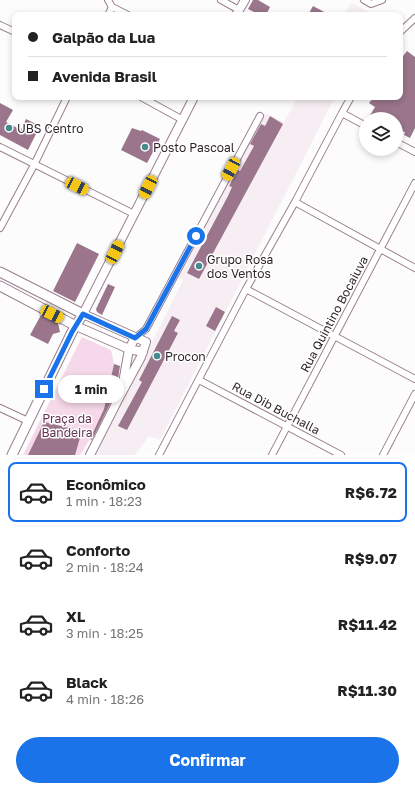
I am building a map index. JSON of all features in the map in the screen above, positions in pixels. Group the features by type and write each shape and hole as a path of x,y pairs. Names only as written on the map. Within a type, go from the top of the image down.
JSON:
{"main road":[{"path":"0,272 83,314 12,455"},
{"path":"0,286 76,326"}],"street":[{"path":"108,0 112,7 122,12"},
{"path":"221,0 238,12 245,0"},
{"path":"364,0 371,4 382,0"},
{"path":"110,12 112,7"},
{"path":"403,29 415,18"},
{"path":"0,25 12,31"},
{"path":"0,228 34,165 66,100"},
{"path":"146,100 183,120"},
{"path":"146,342 83,314 193,100"},
{"path":"159,455 246,289 295,202 349,100"},
{"path":"342,112 359,122"},
{"path":"120,396 129,349 135,338 146,329 260,116"},
{"path":"403,146 415,152"},
{"path":"0,147 134,214"},
{"name":"Rua Quintino Bocaiuva","path":"272,455 415,183"},
{"path":"295,202 415,268"},
{"path":"246,289 415,379"},
{"path":"76,326 129,349 142,352"},
{"path":"90,455 142,352 146,342 146,329"},
{"name":"Rua Dib Buchalla","path":"199,380 342,455"},
{"path":"383,455 415,394"},
{"path":"0,408 28,421"}],"shaded area":[{"path":"351,3 369,12 346,12"},
{"path":"296,100 333,100 160,440 149,436 135,455 96,455 183,280 178,278 265,113 284,122"}],"green space":[{"name":"Praça da Bandeira","path":"82,337 111,350 114,364 104,409 90,439 80,455 23,455"}],"building":[{"path":"253,0 258,0 270,7 268,12 254,12 248,9"},
{"path":"313,6 324,12 310,12"},
{"path":"407,51 415,57 415,128 410,138 404,135 405,132 403,132 403,112 372,112 375,107 369,103 372,100 403,100 403,56"},
{"name":"UBS Centro","path":"0,103 13,110 6,122 21,130 26,119 40,126 28,150 0,135"},
{"path":"270,116 283,124 199,279 187,273 228,196 232,187 229,186 238,170 240,171 254,146 250,144 261,124 265,126"},
{"name":"Posto Pascoal","path":"132,128 142,130 160,139 147,163 121,150"},
{"path":"77,243 99,254 75,302 53,291"},
{"path":"108,284 115,287 102,315 97,312 96,309"},
{"path":"216,307 225,312 215,331 206,326"},
{"path":"41,315 58,323 60,332 53,334 48,344 30,335"},
{"path":"172,316 180,320 174,331 178,333 127,430 118,426 142,382 139,380"},
{"path":"114,364 120,366 116,392 92,440 90,439 104,409"},
{"path":"44,422 82,431 75,455 28,455"}],"place":[{"name":"UBS Centro","path":"9,128"},
{"name":"Posto Pascoal","path":"145,147"},
{"name":"Grupo Rosa dos Ventos","path":"199,266"},
{"name":"Procon","path":"157,356"}],"route":[{"path":"44,389 72,332 83,314 135,338 146,329 196,236"}]}
